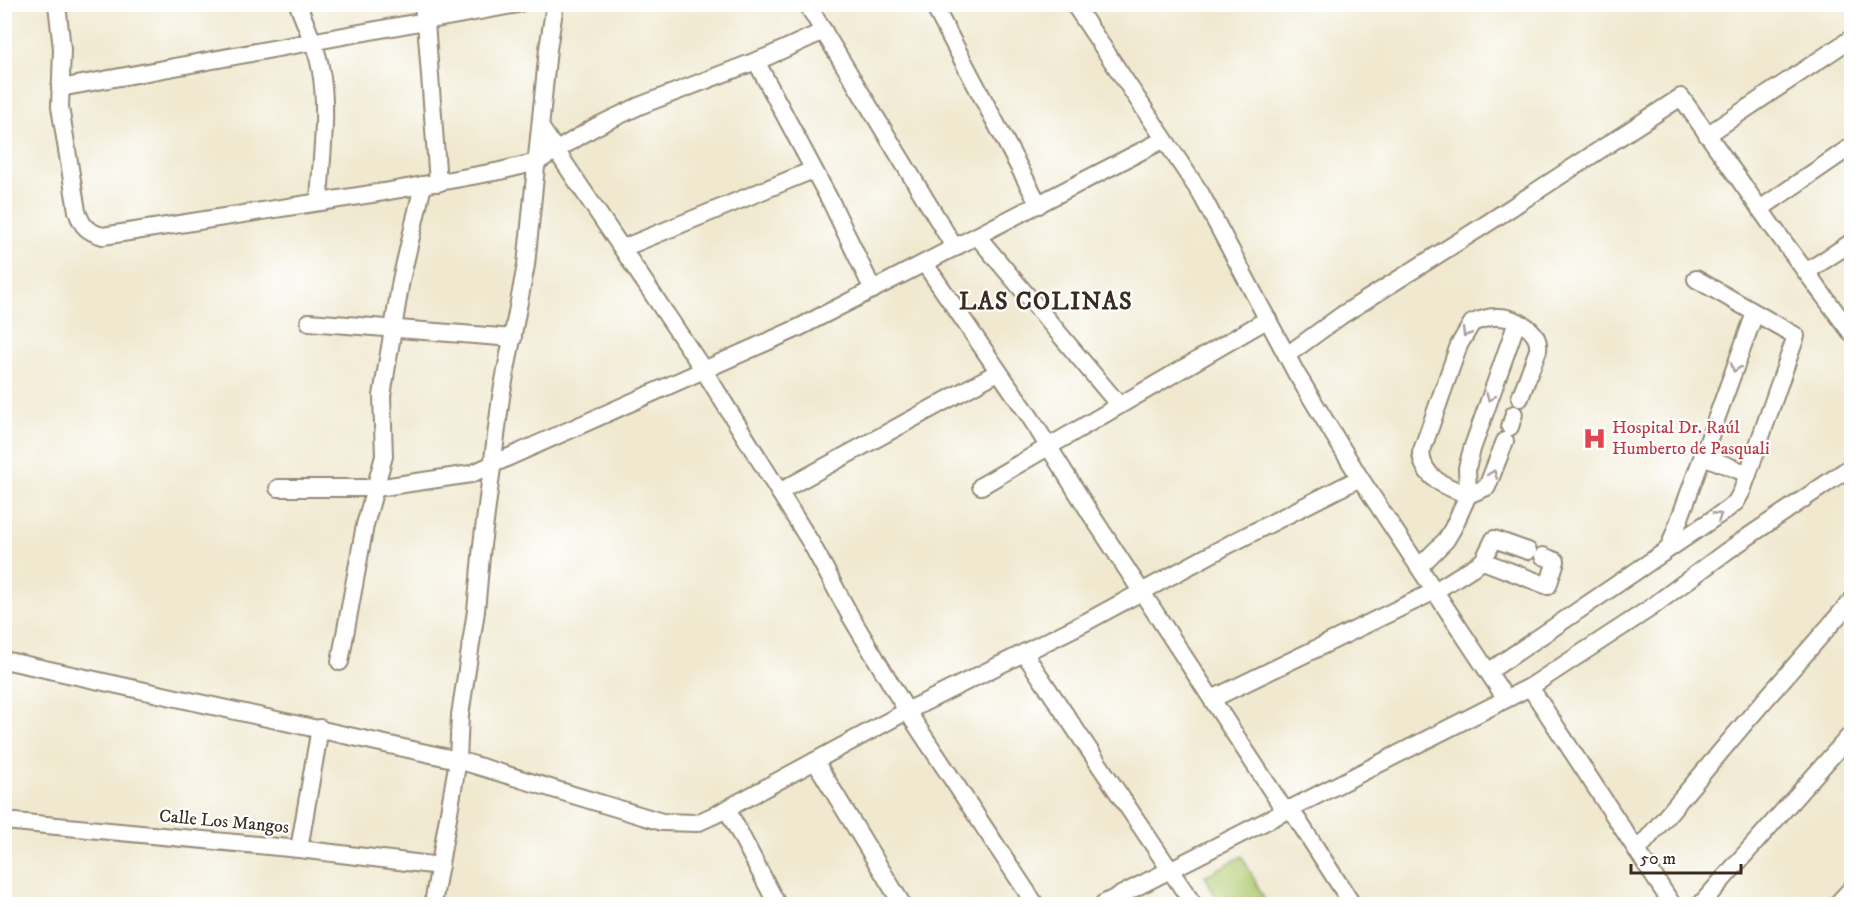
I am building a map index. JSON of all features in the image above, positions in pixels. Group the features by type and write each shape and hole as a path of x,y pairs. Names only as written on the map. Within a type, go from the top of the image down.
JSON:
{"street":[{"path":"57,4 62,49 60,106 77,211 80,223 85,229 103,236 431,184 537,162 595,127 639,106 756,61 824,31"},
{"path":"298,4 320,66 323,85 324,112 319,202"},
{"path":"340,662 365,525 384,456 382,396 401,280 431,184 426,22 422,4"},
{"path":"60,88 519,4"},
{"path":"433,904 458,760 460,715 476,612 501,397 526,265 555,4"},
{"path":"807,4 956,248"},
{"path":"933,4 1039,205"},
{"path":"1074,4 1200,194 1287,355 1360,478 1506,699"},
{"path":"1707,135 1851,38"},
{"path":"756,61 873,290"},
{"path":"1287,355 1342,315 1681,98 1851,334"},
{"path":"541,128 703,369 811,543 851,617 907,711 1035,904"},
{"path":"278,488 376,488 471,474 798,328 1163,140"},
{"path":"1760,209 1851,146"},
{"path":"623,248 813,170"},
{"path":"978,237 1119,405"},
{"path":"1806,272 1851,242"},
{"path":"925,264 1048,446 1212,699 1352,904"},
{"path":"1488,672 1726,510 1736,502 1742,491 1796,336 1696,279"},
{"path":"1669,548 1755,313"},
{"path":"1507,318 1529,328 1539,341 1487,487 1468,495 1434,479 1426,470 1421,453 1465,333 1472,323 1483,319 1507,318"},
{"path":"981,486 1268,319"},
{"path":"309,322 513,338"},
{"path":"1419,567 1446,540 1468,495 1467,468 1517,322"},
{"path":"779,492 998,372"},
{"path":"1703,456 1748,474"},
{"path":"1103,904 1530,687 1649,609 1727,551 1851,466"},
{"path":"4,660 458,760 662,822 697,823 907,711 1024,653 1360,478"},
{"path":"1212,699 1435,591 1483,561 1494,539 1556,561 1548,586 1483,561"},
{"path":"1637,851 1851,600"},
{"path":"1024,653 1193,904"},
{"path":"1530,687 1672,904"},
{"path":"299,849 320,729"},
{"path":"1701,904 1851,733"},
{"path":"815,761 902,904"},
{"path":"727,808 777,904"},
{"name":"Calle Los Mangos","path":"4,821 299,849 440,866"},
{"path":"1837,904 1851,888"}],"green space":[{"path":"1242,856 1267,904 1219,904 1205,876"}],"place":[{"name":"Hospital Dr. Raúl Humberto de Pasquali","path":"1594,438"}],"district":[{"name":"LAS COLINAS","path":"1046,302"}]}
